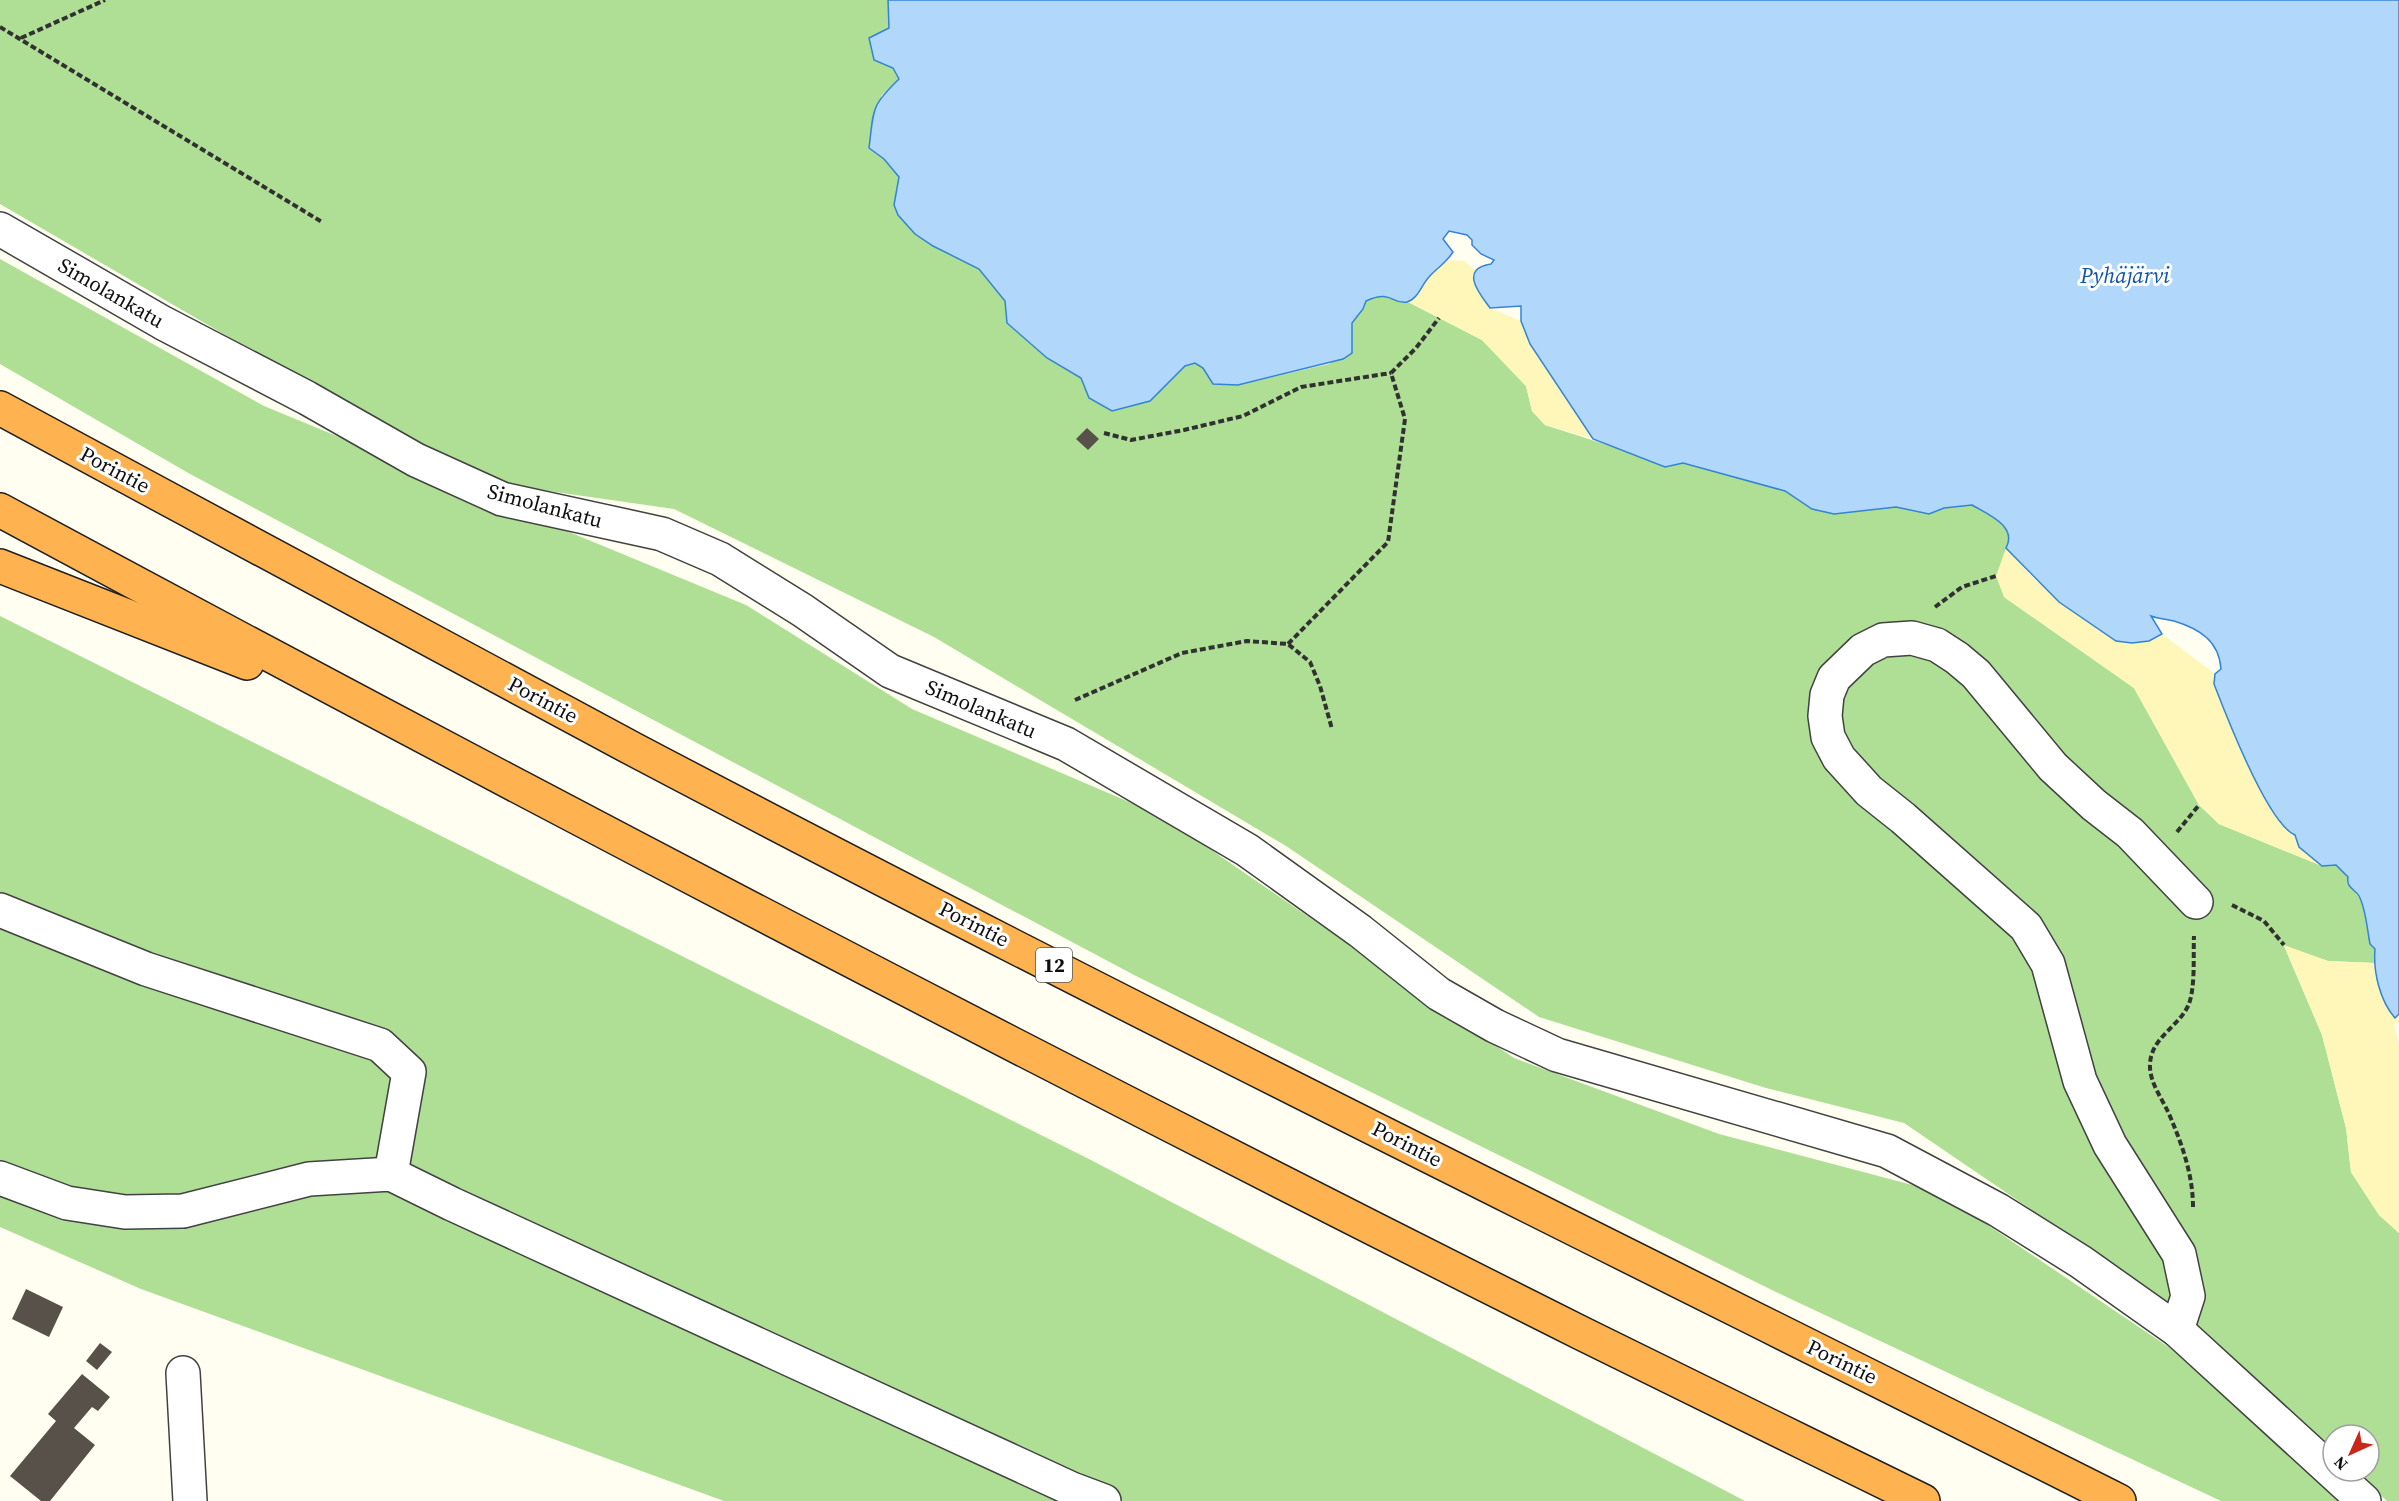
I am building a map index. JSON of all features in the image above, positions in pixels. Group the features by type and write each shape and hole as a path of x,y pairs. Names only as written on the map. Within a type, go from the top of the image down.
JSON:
{"highway":[{"name":"Porintie","path":"0,408 698,782 1604,1244 2119,1501"},
{"path":"0,510 381,716 989,1031 1571,1328 1923,1501"},
{"path":"0,566 381,716"}],"street":[{"name":"Simolankatu","path":"0,229 163,323 308,398 416,460 502,498 662,534 720,559 801,610 890,671 1066,744 1247,850 1360,931 1439,994 1495,1026 1557,1054 1887,1151 1998,1210 2081,1262 2177,1330 2364,1501"},
{"path":"2177,1330 2188,1296 2179,1254 2110,1145 2080,1082 2048,964 2026,927 1911,825 1869,791 1839,758 1828,737 1825,716 1827,695 1833,678 1863,650 1883,639 1912,638 1937,645 1976,674 2053,767 2094,805 2130,833 2196,902"},
{"path":"0,910 146,969 380,1045 409,1072 391,1174"},
{"path":"0,1178 67,1203 125,1212 183,1211 309,1179 391,1174 1040,1474 1104,1501"},
{"path":"183,1373 190,1501"}],"path":[{"path":"21,38 105,0"},
{"path":"0,27 322,222"},
{"path":"1104,433 1131,440 1184,430 1243,416 1301,387 1391,373 1416,348 1439,318"},
{"path":"1288,645 1388,542 1405,419 1391,373"},
{"path":"1898,639 1962,587 1995,576"},
{"path":"1075,700 1182,653 1247,641 1288,645 1310,662 1320,686 1332,729"},
{"path":"2193,1208 2186,1159 2169,1114 2151,1077 2150,1063 2155,1046 2187,1009 2191,998 2196,902 2230,904 2264,921 2284,945"}],"green space":[{"path":"0,0 888,0 889,28 874,60 893,68 899,79 881,96 884,159 899,177 894,204 898,215 958,257 979,268 1006,301 1008,324 1047,358 1081,378 1089,398 1180,371 1185,366 1195,363 1203,368 1213,384 1238,385 1329,364 1352,343 1352,323 1366,301 1384,297 1408,302 1482,340 1526,386 1532,411 1545,425 1629,452 1665,467 1683,463 1785,491 1812,509 1863,511 1896,507 1929,514 1944,508 1972,505 1993,517 2008,533 2004,597 2134,688 2199,805 2219,824 2322,866 2336,865 2349,877 2347,882 2361,900 2375,949 2374,963 2328,961 2284,946 2322,1035 2346,1128 2351,1172 2379,1215 2399,1233 2399,1501 2387,1501 2367,1483 2381,1483 2381,1423 2321,1423 2321,1442 2117,1268 1904,1123 1766,1088 1539,1017 1286,846 934,637 674,509 486,482 232,339 0,204"},
{"path":"0,259 264,406 746,605 912,709 1162,816 1514,1058 1719,1134 1939,1192 2170,1348 2341,1501 2221,1501 1776,1292 1136,976 190,474 0,364"},
{"path":"0,616 1087,1158 1745,1501 724,1501 141,1289 0,1227"}],"sand":[{"path":"1448,260 1464,261 1475,270 1473,277 1490,308 1521,321 1530,344 1593,439 1545,425 1532,411 1526,386 1482,340 1408,302 1416,296 1428,278"},
{"path":"2006,548 2035,580 2149,641 2162,634 2215,674 2214,684 2226,715 2261,792 2295,835 2299,847 2322,866 2219,824 2199,805 2134,688 2004,597 1996,576"},
{"path":"2284,945 2328,961 2374,963 2387,1008 2395,1018 2399,1014 2399,1023 2394,1023 2399,1045 2399,1233 2379,1215 2351,1172 2346,1128 2322,1035"}],"water":[{"name":"Pyhäjärvi","path":"888,0 2399,0 2399,1014 2395,1018 2382,995 2376,976 2375,949 2370,944 2363,907 2359,896 2348,884 2348,877 2336,865 2322,866 2299,847 2295,835 2272,811 2248,767 2214,684 2215,674 2221,669 2219,659 2212,644 2200,632 2174,621 2151,616 2162,634 2149,641 2132,643 2116,641 2059,602 2006,548 2009,540 2004,527 1993,517 1972,505 1944,508 1929,514 1896,507 1834,514 1812,509 1785,491 1683,463 1665,467 1593,439 1530,344 1521,321 1521,306 1490,308 1481,296 1474,282 1474,276 1481,267 1491,264 1494,260 1481,254 1472,245 1472,240 1467,235 1449,231 1443,239 1453,252 1411,300 1402,302 1381,297 1366,301 1352,323 1352,353 1343,359 1238,385 1213,384 1203,368 1195,363 1185,366 1150,401 1112,411 1089,398 1081,378 1047,358 1007,323 1005,301 979,269 933,246 915,234 898,215 894,205 899,177 884,159 869,148 875,109 883,96 899,79 893,68 874,60 869,38 889,28"}],"building":[{"path":"1087,428 1099,439 1088,450 1076,439"},
{"path":"26,1289 63,1307 49,1337 12,1319"},
{"path":"100,1343 112,1352 97,1370 86,1361"},
{"path":"82,1374 110,1397 98,1411 92,1407 74,1428 95,1445 50,1501 41,1501 10,1476 56,1421 48,1414"}]}
